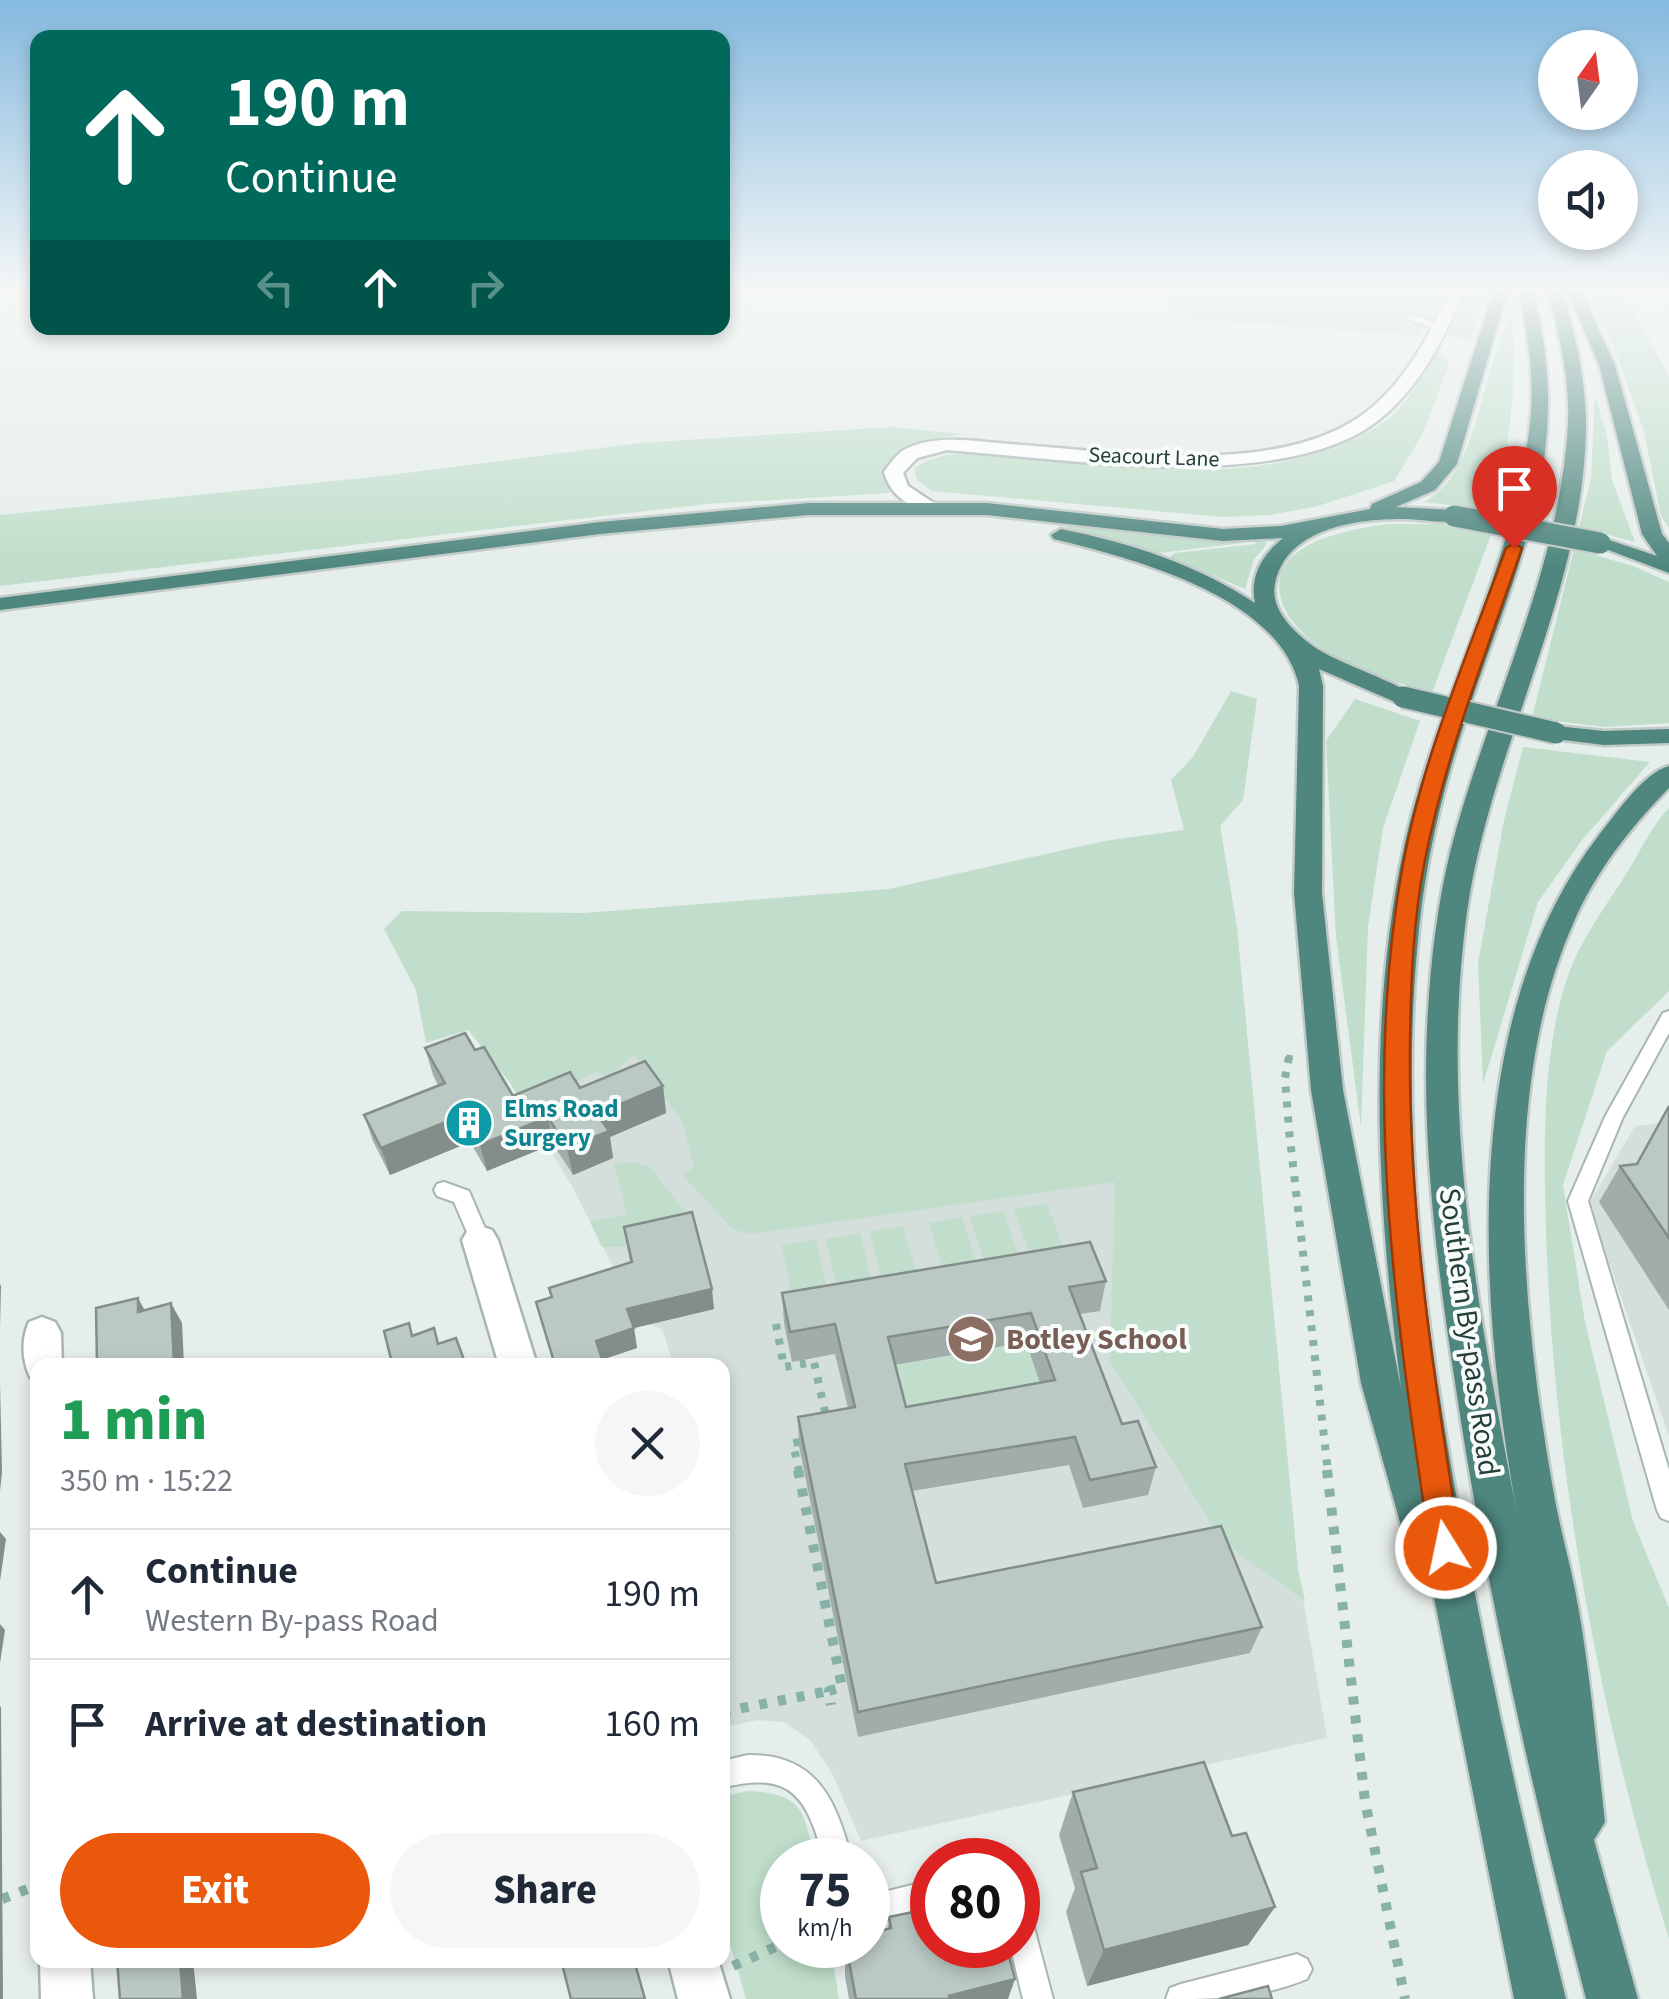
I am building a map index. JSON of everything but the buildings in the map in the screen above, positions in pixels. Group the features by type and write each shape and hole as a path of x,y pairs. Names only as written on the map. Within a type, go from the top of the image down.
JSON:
{"highway":[{"path":"1473,1698 1380,1383 1358,1280 1327,1090 1311,944 1306,838 1311,686 1302,659 1264,598 1268,568 1286,545 1332,522 1400,501 1428,486 1444,471 1475,379"},
{"name":"Southern By-pass Road","path":"1540,1999 1473,1698 1432,1474 1403,1232 1397,1118 1399,995 1406,910 1436,770 1529,499 1539,438 1541,379"},
{"name":"Southern By-pass Road","path":"1575,379 1573,474 1542,593 1468,832 1448,938 1442,1049 1444,1129 1453,1224 1490,1487 1533,1694 1612,1999"},
{"path":"1611,379 1652,534 1669,558"},
{"path":"0,604 600,528 761,512 930,506 1014,511 1222,535 1281,532 1393,514 1454,516 1600,543 1669,567"},
{"path":"0,623 673,538 801,526 918,524 1037,532 1121,549 1204,581 1337,670 1403,697 1556,732 1615,738 1669,736"},
{"path":"1594,1934 1558,1611 1526,1432 1511,1260 1512,1134 1524,1030 1549,946 1591,864 1619,826 1669,774"}],"street":[{"name":"Seacourt Lane","path":"930,506 897,486 893,472 910,454 933,446 989,445 1188,462 1257,457 1328,440 1358,427 1388,402 1405,379"},
{"path":"480,1240 516,1358"},
{"path":"66,1968 67,1999"}],"lane":[{"path":"1669,1016 1614,1117 1578,1201 1669,1510"},
{"path":"444,1190 462,1197 480,1240"},
{"path":"730,1774 761,1768 784,1771 806,1782 820,1801 831,1838"},
{"path":"1030,1968 1038,1999"},
{"path":"1181,1999 1297,1970"}],"path":[{"path":"1293,1042 1286,1078 1289,1130 1365,1800 1406,1999"},
{"path":"776,1324 784,1367 814,1362 830,1436"},
{"path":"730,1710 842,1688 793,1443 812,1440"},
{"path":"829,1691 832,1705"},
{"path":"2,1899 30,1888"},
{"path":"730,1967 760,1954"},
{"path":"699,1980 727,1968"}],"shaded area":[{"name":"Botley School","path":"1220,825 1237,928 1298,1569 1327,1738 875,1838 860,1838 832,1773 810,1740 784,1722 758,1720 730,1726 730,1358 672,1358 662,1329 640,1320 573,1188 511,1084 393,925 773,901 889,889 1105,841"},
{"path":"1669,1122 1669,1436 1589,1204 1635,1126"}],"green space":[{"path":"1420,379 1443,379 1421,437 1394,481 1318,506 1270,515 1223,517 932,491 917,480 914,469 938,457 1012,451 1184,468 1259,466 1306,456 1351,440 1389,418"},
{"path":"1487,379 1513,379 1495,511 1424,502 1443,487 1458,467"},
{"path":"1625,379 1669,379 1669,528 1661,516 1644,431"},
{"path":"1595,395 1607,436 1612,480 1635,542 1579,527 1591,479"},
{"path":"891,427 963,434 915,442 885,467 890,493 707,504 0,586 0,515 383,476 640,443"},
{"path":"1068,521 1239,538 1242,543 1159,553 1066,529"},
{"path":"1387,524 1439,524 1492,532 1432,693 1363,670 1324,650 1300,630 1283,605 1279,584 1284,567 1295,554 1330,536"},
{"path":"1252,539 1263,539 1267,544 1254,559 1245,589 1169,557 1175,553 1256,544"},
{"path":"1574,549 1633,566 1669,582 1669,723 1603,727 1532,718"},
{"path":"1231,691 1257,699 1243,800 1220,826 1237,928 1298,1569 1305,1601 1223,1542 1110,1361 1115,1182 750,1234 733,1229 682,1175 694,1167 683,1123 634,1054 609,1078 596,1072 523,1107 511,1084 468,1030 426,1043 416,990 384,929 402,911 586,913 889,889 1105,841 1184,830 1171,780 1193,757"},
{"path":"1355,699 1420,721 1383,828 1368,927 1361,1127 1336,937 1326,741"},
{"path":"1523,747 1650,762 1582,840 1538,902 1483,1084 1478,963 1504,820"},
{"path":"1669,808 1669,991 1607,1051 1563,1185 1585,1322 1633,1521 1669,1608 1669,1939 1621,1765 1584,1590 1559,1412 1545,1169 1549,1070 1568,976 1595,922"},
{"path":"633,1162 651,1168 697,1227 694,1232 627,1247 602,1247 590,1222 627,1214 614,1164"},
{"path":"1047,1204 1066,1256 1032,1261 1014,1209"},
{"path":"1003,1211 1021,1263 987,1269 970,1216"},
{"path":"962,1217 978,1270 944,1275 929,1223"},
{"path":"903,1226 918,1279 883,1285 870,1231"},
{"path":"860,1233 873,1287 838,1292 826,1239"},
{"path":"816,1240 828,1294 793,1299 782,1245"},
{"path":"1026,1342 1049,1409 905,1436 887,1367"},
{"path":"747,1791 780,1795 798,1808 810,1838 760,1838 760,1968 834,1968 839,1999 746,1999 730,1944 730,1795"}],"place":[{"name":"Elms Road Surgery","path":"469,1123"},
{"name":"Botley School","path":"971,1339"}],"route":[{"path":"1446,1548 1413,1338 1403,1232 1396,1048 1400,978 1406,910 1436,770 1514,548"}]}
